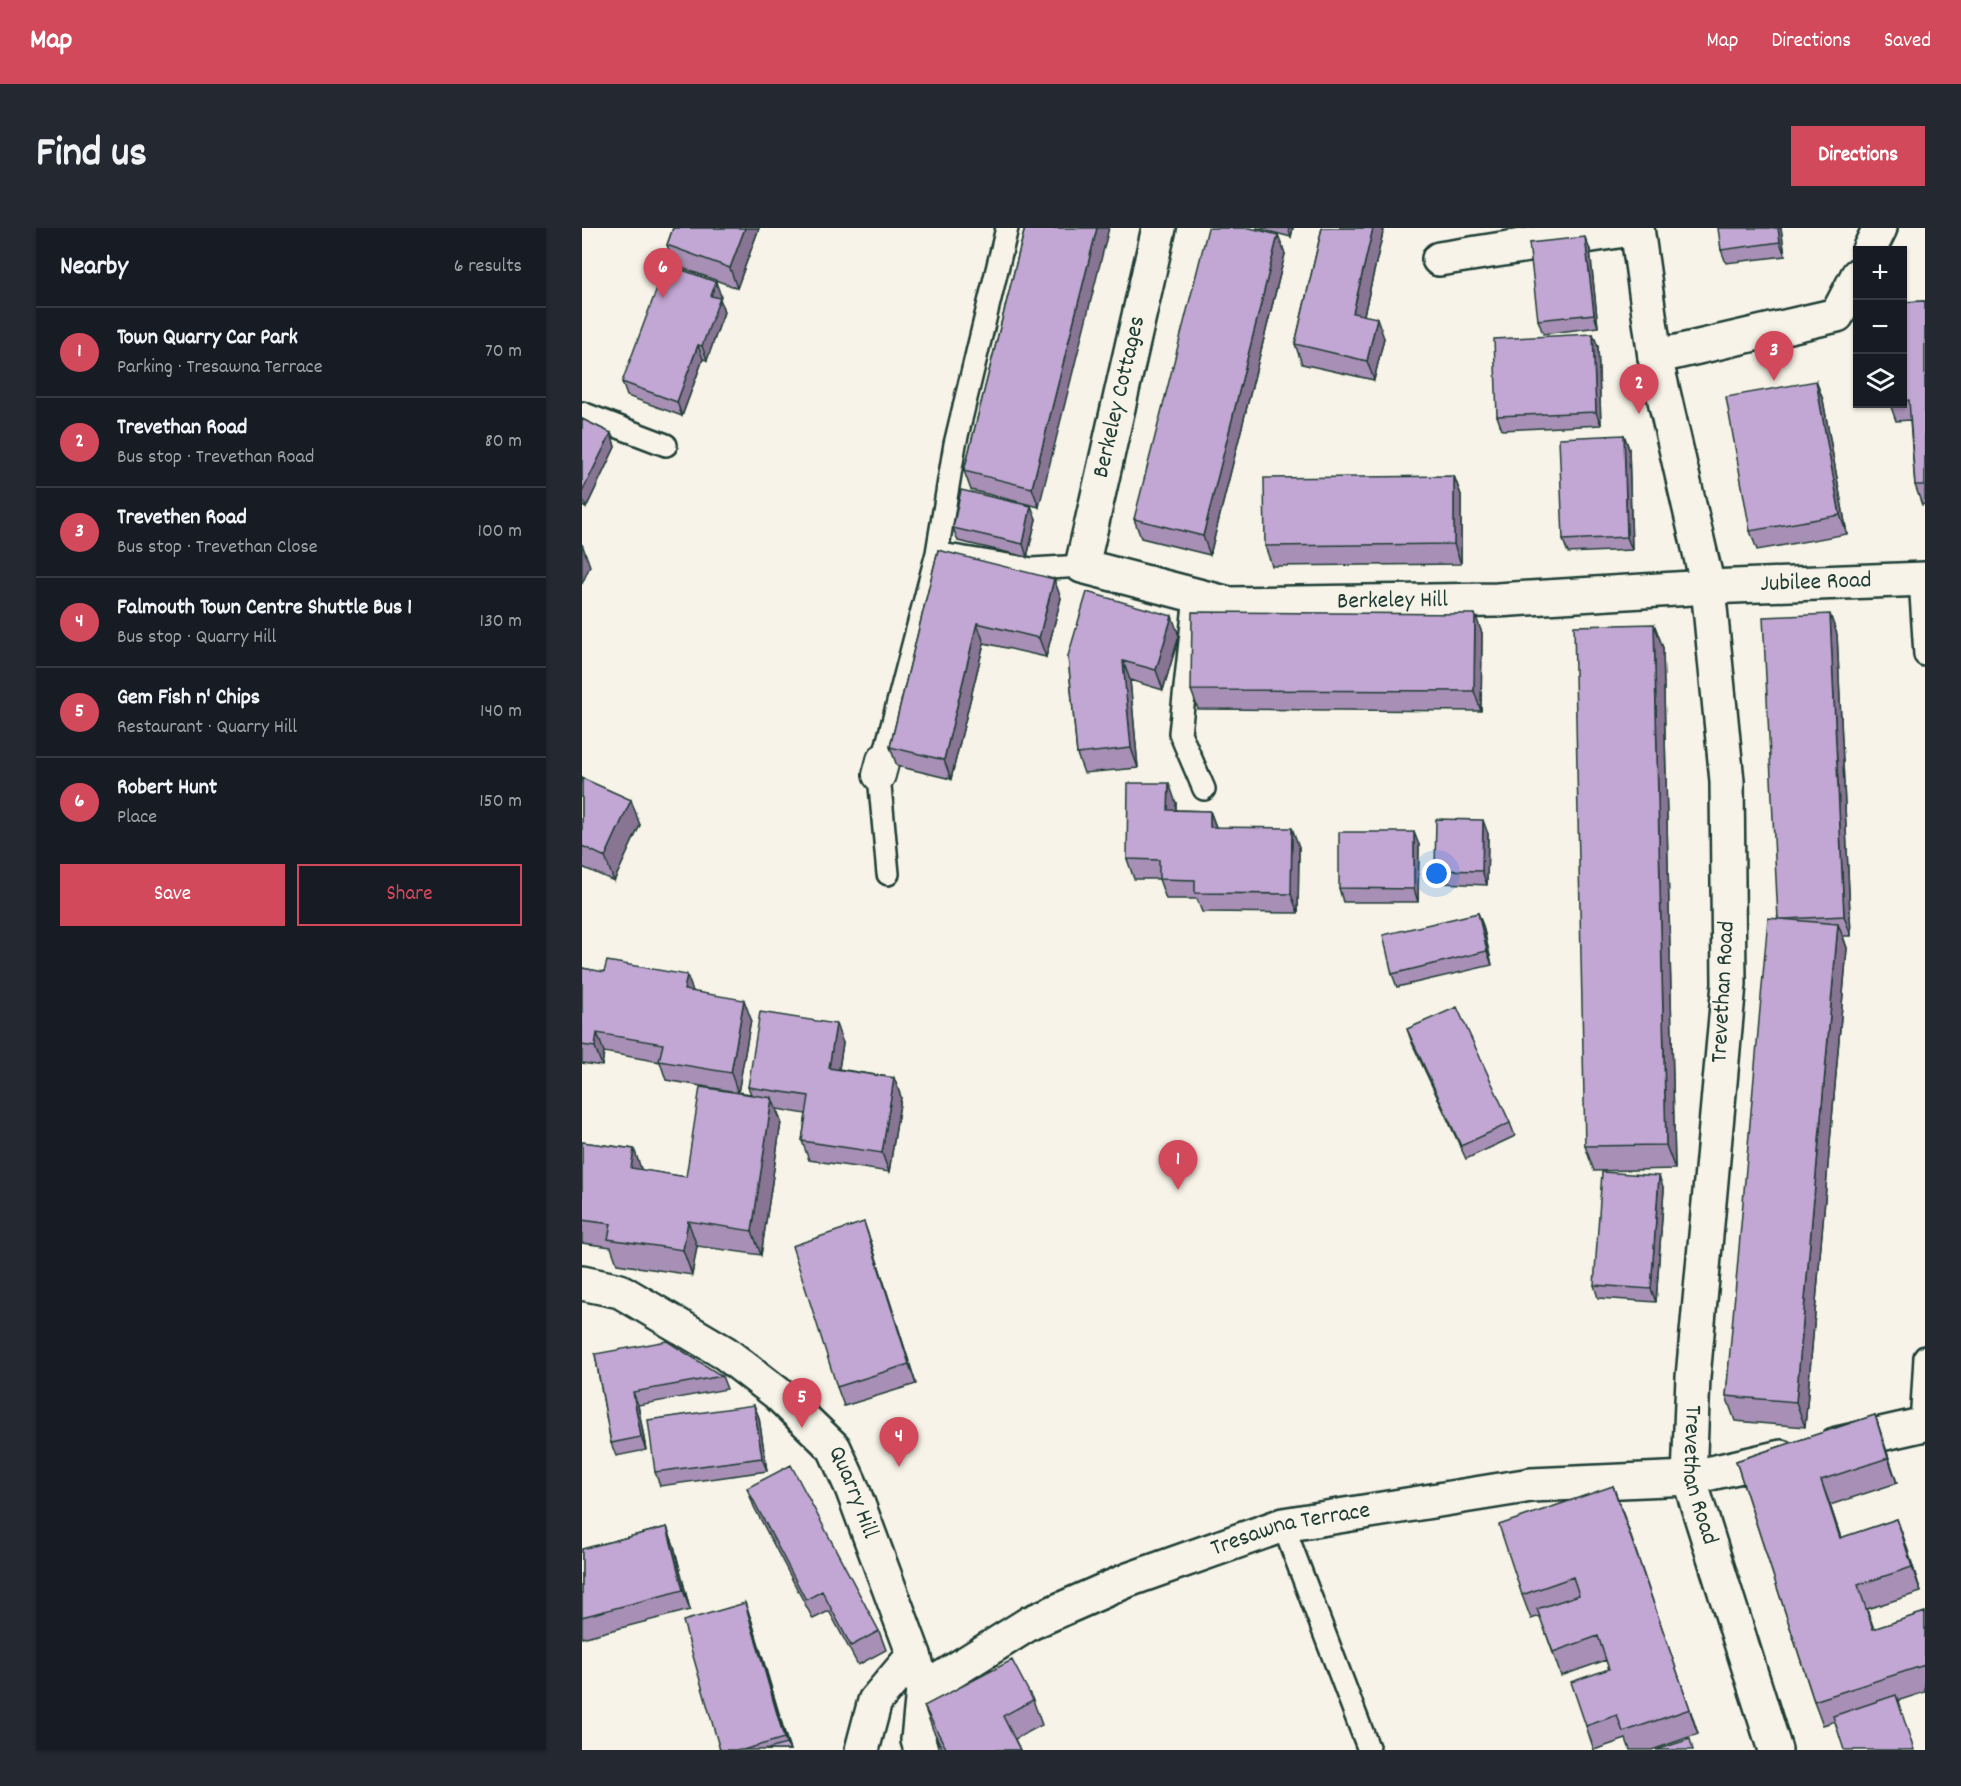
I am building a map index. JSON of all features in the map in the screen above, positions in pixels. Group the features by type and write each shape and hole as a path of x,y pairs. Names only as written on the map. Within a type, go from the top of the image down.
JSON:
{"street":[{"name":"Berkeley Cottages","path":"1082,566 1159,228"},
{"path":"1439,259 1637,228"},
{"name":"Trevethan Road","path":"1637,228 1655,357 1708,587 1727,782 1729,984 1693,1377 1689,1478 1775,1750"},
{"path":"1871,246 1880,228"},
{"path":"1655,357 1838,315 1853,283"},
{"name":"Berkeley Hill","path":"1082,566 1229,604 1497,600 1708,587"},
{"name":"Jubilee Road","path":"1708,587 1922,579"},
{"name":"Quarry Hill","path":"582,1283 620,1291 724,1353 777,1393 834,1448 852,1488 914,1655 923,1690"},
{"name":"Tresawna Terrace","path":"923,1690 1030,1623 1128,1580 1283,1525 1531,1485 1689,1478 1923,1424"},
{"path":"862,1750 875,1701 914,1655"},
{"path":"921,1750 918,1740 923,1690"}],"lane":[{"path":"888,874 880,767 937,553 955,444 1007,228"},
{"path":"582,413 666,445"},
{"path":"937,553 1032,569 1082,566"},
{"path":"1922,579 1925,655"},
{"path":"1195,596 1179,733 1204,789"},
{"path":"1923,1424 1925,1357"},
{"path":"1283,1525 1369,1750"}],"building":[{"path":"673,228 745,228 730,268 667,245"},
{"path":"1025,228 1097,228 1032,488 964,471"},
{"path":"1208,228 1250,228 1278,235 1203,536 1134,519"},
{"path":"1322,228 1373,228 1353,313 1377,318 1367,361 1295,344"},
{"path":"1718,228 1778,228 1780,242 1721,250"},
{"path":"1585,237 1594,314 1538,320 1529,243"},
{"path":"666,264 716,282 711,296 720,298 702,346 698,345 677,402 622,382"},
{"path":"1925,301 1925,485 1915,485 1909,400 1907,400 1907,302"},
{"path":"1593,334 1596,412 1497,416 1494,339"},
{"path":"1816,381 1840,515 1750,531 1726,397"},
{"path":"582,419 611,433 582,492"},
{"path":"1624,435 1627,537 1563,540 1559,438"},
{"path":"1454,476 1454,544 1265,546 1264,478"},
{"path":"961,490 1031,506 1023,544 953,528"},
{"path":"938,550 1054,579 1039,638 977,623 944,760 890,747"},
{"path":"1087,592 1172,616 1156,670 1123,661 1131,748 1077,754 1068,656"},
{"path":"1192,612 1475,614 1474,691 1191,690"},
{"path":"1830,614 1844,916 1778,919 1763,617"},
{"path":"1654,624 1666,1145 1585,1146 1574,626"},
{"path":"582,778 631,800 605,857 582,846"},
{"path":"1128,783 1169,783 1168,810 1210,811 1210,827 1292,828 1291,894 1195,893 1195,880 1159,879 1159,860 1127,859"},
{"path":"1436,819 1483,820 1482,871 1435,870"},
{"path":"1339,832 1414,832 1414,889 1339,888"},
{"path":"1478,913 1487,951 1392,974 1383,935"},
{"path":"1768,918 1838,924 1796,1402 1726,1396"},
{"path":"607,961 687,975 684,990 744,1000 731,1073 659,1061 663,1044 597,1033 595,1047 582,1045 582,968 604,972"},
{"path":"1457,1007 1510,1123 1461,1146 1407,1029"},
{"path":"760,1012 836,1024 829,1068 894,1078 882,1153 802,1141 809,1096 748,1087"},
{"path":"700,1087 772,1098 752,1231 688,1221 683,1250 608,1239 611,1224 582,1220 582,1142 634,1149 631,1168 686,1177"},
{"path":"1602,1172 1659,1176 1651,1289 1594,1285"},
{"path":"864,1222 909,1364 837,1387 792,1246"},
{"path":"667,1341 722,1376 633,1392 641,1437 611,1443 595,1354"},
{"path":"754,1405 762,1458 655,1472 648,1420"},
{"path":"1875,1415 1888,1458 1821,1480 1840,1538 1897,1519 1912,1567 1858,1585 1873,1629 1925,1612 1925,1665 1814,1701 1736,1461"},
{"path":"791,1465 879,1631 851,1646 822,1591 806,1600 747,1488"},
{"path":"1613,1486 1690,1709 1623,1732 1617,1715 1586,1726 1571,1682 1609,1669 1598,1636 1553,1652 1537,1609 1579,1595 1573,1577 1522,1595 1499,1525"},
{"path":"667,1527 683,1590 582,1617 582,1549"},
{"path":"745,1603 784,1738 743,1750 720,1750 683,1621"},
{"path":"1012,1660 1033,1700 1003,1716 1020,1750 947,1750 924,1706"},
{"path":"1896,1695 1914,1750 1844,1750 1833,1716"},
{"path":"1690,1739 1693,1750 1656,1750"},
{"path":"786,1744 790,1750 765,1750"}],"place":[{"name":"Robert Hunt","path":"663,298"},
{"name":"Trevethen Road","path":"1774,381"},
{"name":"Trevethan Road","path":"1639,414"},
{"name":"Town Quarry Car Park","path":"1178,1190"},
{"name":"Gem Fish n' Chips","path":"802,1428"},
{"name":"Falmouth Town Centre Shuttle Bus 1","path":"899,1467"}]}
